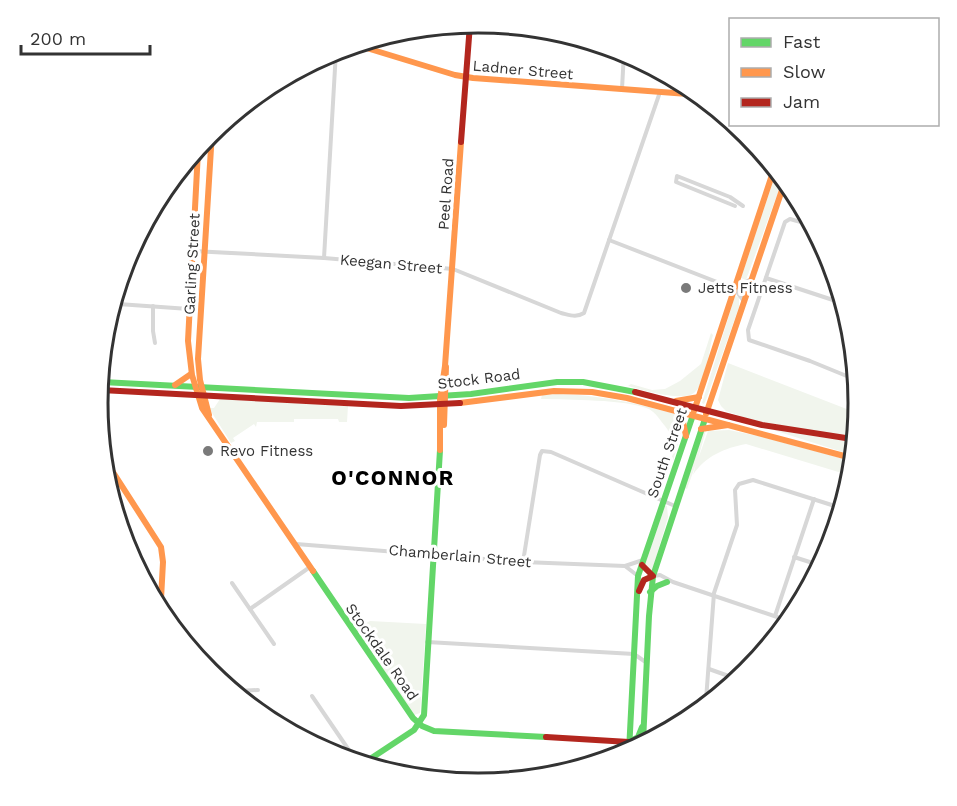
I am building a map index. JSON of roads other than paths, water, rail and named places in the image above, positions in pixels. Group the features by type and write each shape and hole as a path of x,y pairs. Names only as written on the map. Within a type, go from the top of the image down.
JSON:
{"main road":[{"name":"Peel Road","path":"419,724 424,715 443,397 469,33"},
{"name":"Ladner Street","path":"372,49 466,77 682,94"},
{"name":"Garling Street","path":"200,396 198,359 211,147"},
{"name":"Garling Street","path":"197,162 188,349 191,374 198,387"},
{"name":"South Street","path":"629,741 638,576 771,177"},
{"name":"South Street","path":"643,734 650,592 653,576 782,191"},
{"path":"174,386 191,374"},
{"name":"Stock Road","path":"109,382 409,398 443,397 543,383 569,382 608,385 775,428 847,438"},
{"name":"Stock Road","path":"109,391 401,406 443,405 543,392 580,391 614,395 844,456"},
{"path":"713,393 718,414"},
{"name":"Stockdale Road","path":"200,396 202,408 209,415 309,567 419,724"},
{"path":"674,402 699,397"},
{"path":"681,412 686,436"},
{"path":"701,429 729,425"},
{"path":"117,478 161,547 163,562 161,593"},
{"path":"636,599 644,580 653,576 642,562"},
{"path":"650,592 657,586 670,582"},
{"path":"633,739 639,735 644,720"},
{"path":"373,757 419,724 434,730 627,742"}],"street":[{"path":"324,258 335,62"},
{"path":"622,89 623,63"},
{"path":"660,92 609,240 735,289 744,303"},
{"path":"735,206 676,182 677,176 730,197 743,206"},
{"path":"801,222 790,219 785,222 748,330 749,340 848,376"},
{"name":"Keegan Street","path":"193,252 324,258 453,269 561,313 576,316 584,313 609,240"},
{"path":"735,289 752,278"},
{"path":"765,278 834,300"},
{"path":"122,304 189,309"},
{"path":"153,306 155,343"},
{"path":"523,562 542,451 550,452 675,506"},
{"path":"367,479 438,483"},
{"path":"707,695 714,593 737,525 734,500 735,490 739,484 753,480 834,506"},
{"path":"775,616 813,499"},
{"name":"Chamberlain Street","path":"295,544 523,562 625,566 642,562"},
{"path":"794,557 812,563"},
{"path":"625,566 638,576"},
{"path":"250,609 309,567"},
{"path":"653,576 780,618"},
{"path":"232,583 274,644"},
{"path":"427,642 634,654 647,664"},
{"path":"709,669 728,676"},
{"path":"246,691 258,690"},
{"path":"312,696 348,749"}],"place":[{"name":"Jetts Fitness","path":"686,288"},
{"name":"Revo Fitness","path":"208,451"}],"district":[{"name":"O'CONNOR","path":"393,477"}]}
